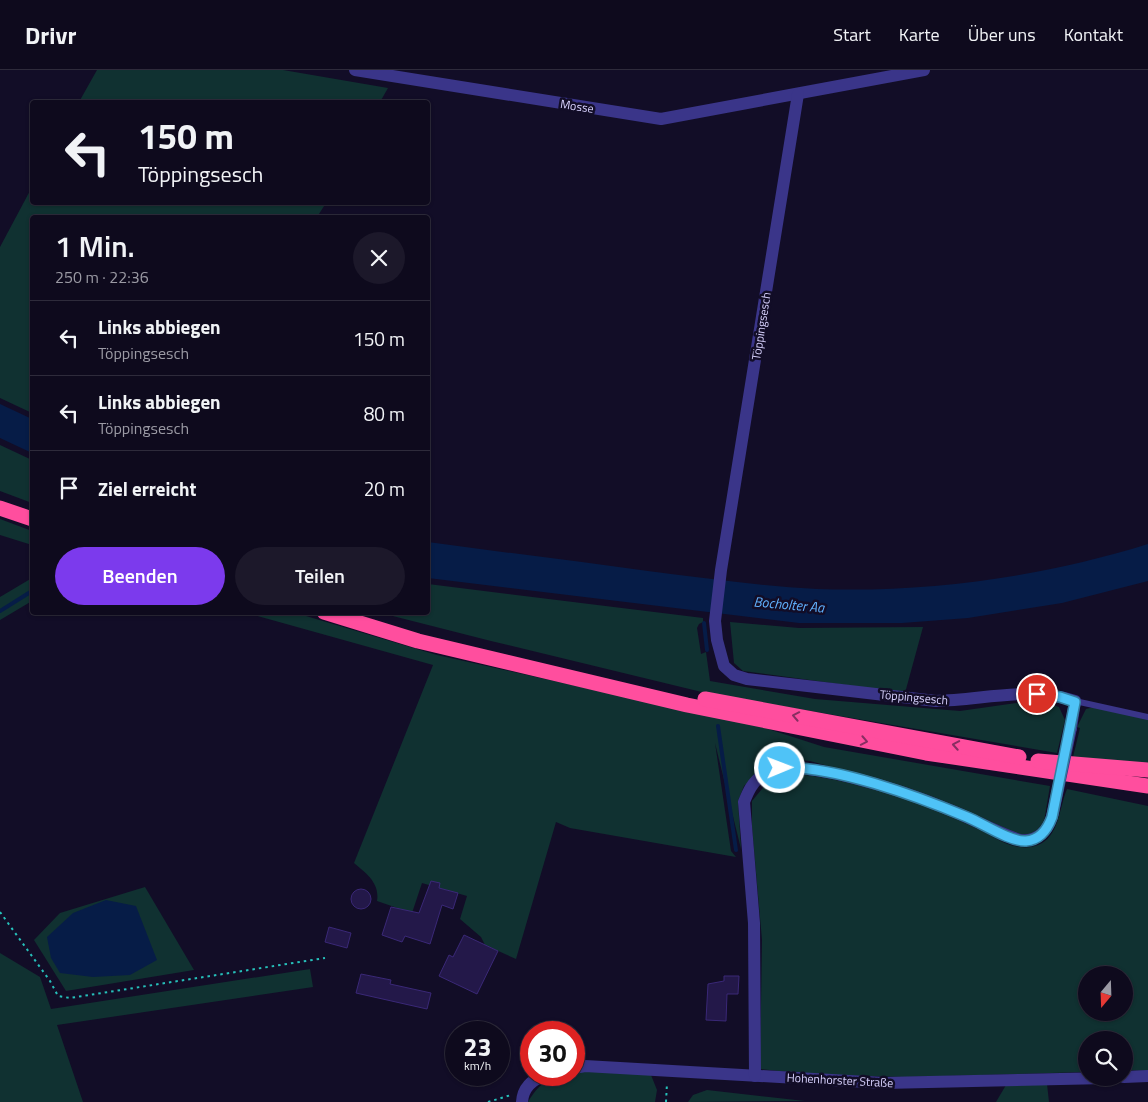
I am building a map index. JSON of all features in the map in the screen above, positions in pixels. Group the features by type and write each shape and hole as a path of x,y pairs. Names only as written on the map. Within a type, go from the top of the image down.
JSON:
{"highway":[{"path":"0,499 30,509"},
{"path":"0,508 30,518"},
{"path":"334,615 418,640 687,705 926,753 1148,786"},
{"path":"367,615 420,631 688,696 1038,760 1148,777"},
{"path":"1038,760 1148,770"},
{"path":"1076,775 1148,796"}],"street":[{"name":"Mosse","path":"355,70 661,119 798,94"},
{"path":"798,94 924,70"},
{"name":"Töppingsesch","path":"798,94 721,570 715,621 724,666 734,675 747,679 936,701 960,701 1020,694 1060,697 1075,702"},
{"path":"755,1076 754,923 744,802 751,786 764,774 780,768 796,767 848,778 922,799 1020,840 1034,839 1043,834 1048,827 1053,813 1075,702"},
{"name":"Hohenhorster Straße","path":"585,1066 884,1083 1078,1079"},
{"path":"1133,1077 1148,1076"}],"lane":[{"path":"1075,702 1148,717"}],"path":[{"path":"0,912 50,981 58,996 70,998 325,958"},
{"path":"666,1102 668,1071"},
{"path":"488,1102 523,1096"}],"green space":[{"path":"97,70 283,70 388,88 381,100 80,100"},
{"path":"30,191 30,205 325,205 318,215 30,215 30,412 0,398 0,247"},
{"path":"0,445 30,459 30,502 0,491"},
{"path":"0,519 30,530 30,544 0,535"},
{"path":"30,579 30,602 0,620 0,597"},
{"path":"430,584 703,618 703,622 697,628 701,654 706,652 710,681 815,699 960,711 1037,700 1059,707 1065,720 1057,753 710,694 389,615 430,615"},
{"path":"254,615 303,615 437,655 765,728 824,747 1050,786 1044,822 1034,834 1018,835 882,781 810,761 788,759 763,767 744,786 738,801 741,849 715,743 731,851 736,857 570,828 556,822 516,959 485,945 481,937 460,919 467,896 422,883 412,913 377,901 376,889 371,879 354,863 433,665"},
{"path":"730,622 799,628 923,627 905,693 743,671 734,663"},
{"path":"1094,707 1148,719 1148,765 1073,757 1080,728 1077,727 1086,709"},
{"path":"787,773 810,775 858,785 931,808 1005,843 1021,847 1038,845 1050,836 1067,789 1148,806 1148,1071 1133,1070 1133,1031 1078,1031 1078,1072 906,1077 819,1075 760,1069 762,940 752,827 752,801 771,778"},
{"path":"145,887 194,970 66,991 34,940 60,913"},
{"path":"0,953 40,977 51,1009 310,969 313,987 57,1025 83,1102 0,1102"},
{"path":"585,1070 651,1075 657,1090 655,1102 528,1102 540,1086 585,1086"},
{"path":"1047,1084 1049,1102 996,1102 1006,1085"},
{"path":"707,1090 805,1101 688,1102 693,1095"}],"water":[{"path":"0,404 30,418 30,452 0,438"},
{"name":"Bocholter Aa","path":"430,542 732,581 796,588 859,590 943,585 1026,574 1108,556 1148,544 1148,581 1062,603 968,618 902,623 799,623 430,578"},
{"path":"106,900 136,906 157,960 130,975 93,977 60,973 51,958 47,937 73,913"}],"building":[{"path":"431,881 440,883 439,888 458,893 453,909 442,905 430,944 405,936 402,942 382,935 391,907 419,913"},
{"path":"361,889 368,892 371,899 368,906 361,909 354,906 351,899 354,892"},
{"path":"329,927 351,933 347,948 325,942"},
{"path":"464,935 498,951 477,994 439,976 449,955 453,957"},
{"path":"361,974 391,980 390,984 431,993 427,1009 356,993"},
{"path":"724,976 739,976 738,994 727,994 726,1021 706,1020 708,984 724,981"}],"waterway":[{"path":"0,611 30,592"},
{"path":"704,623 707,650"},
{"path":"718,726 736,850"}],"route":[{"path":"780,768 796,767 811,769 884,787 948,809 1011,837 1027,841 1034,839 1043,834 1052,817 1074,716 1075,702 1060,697 1037,694"}]}
